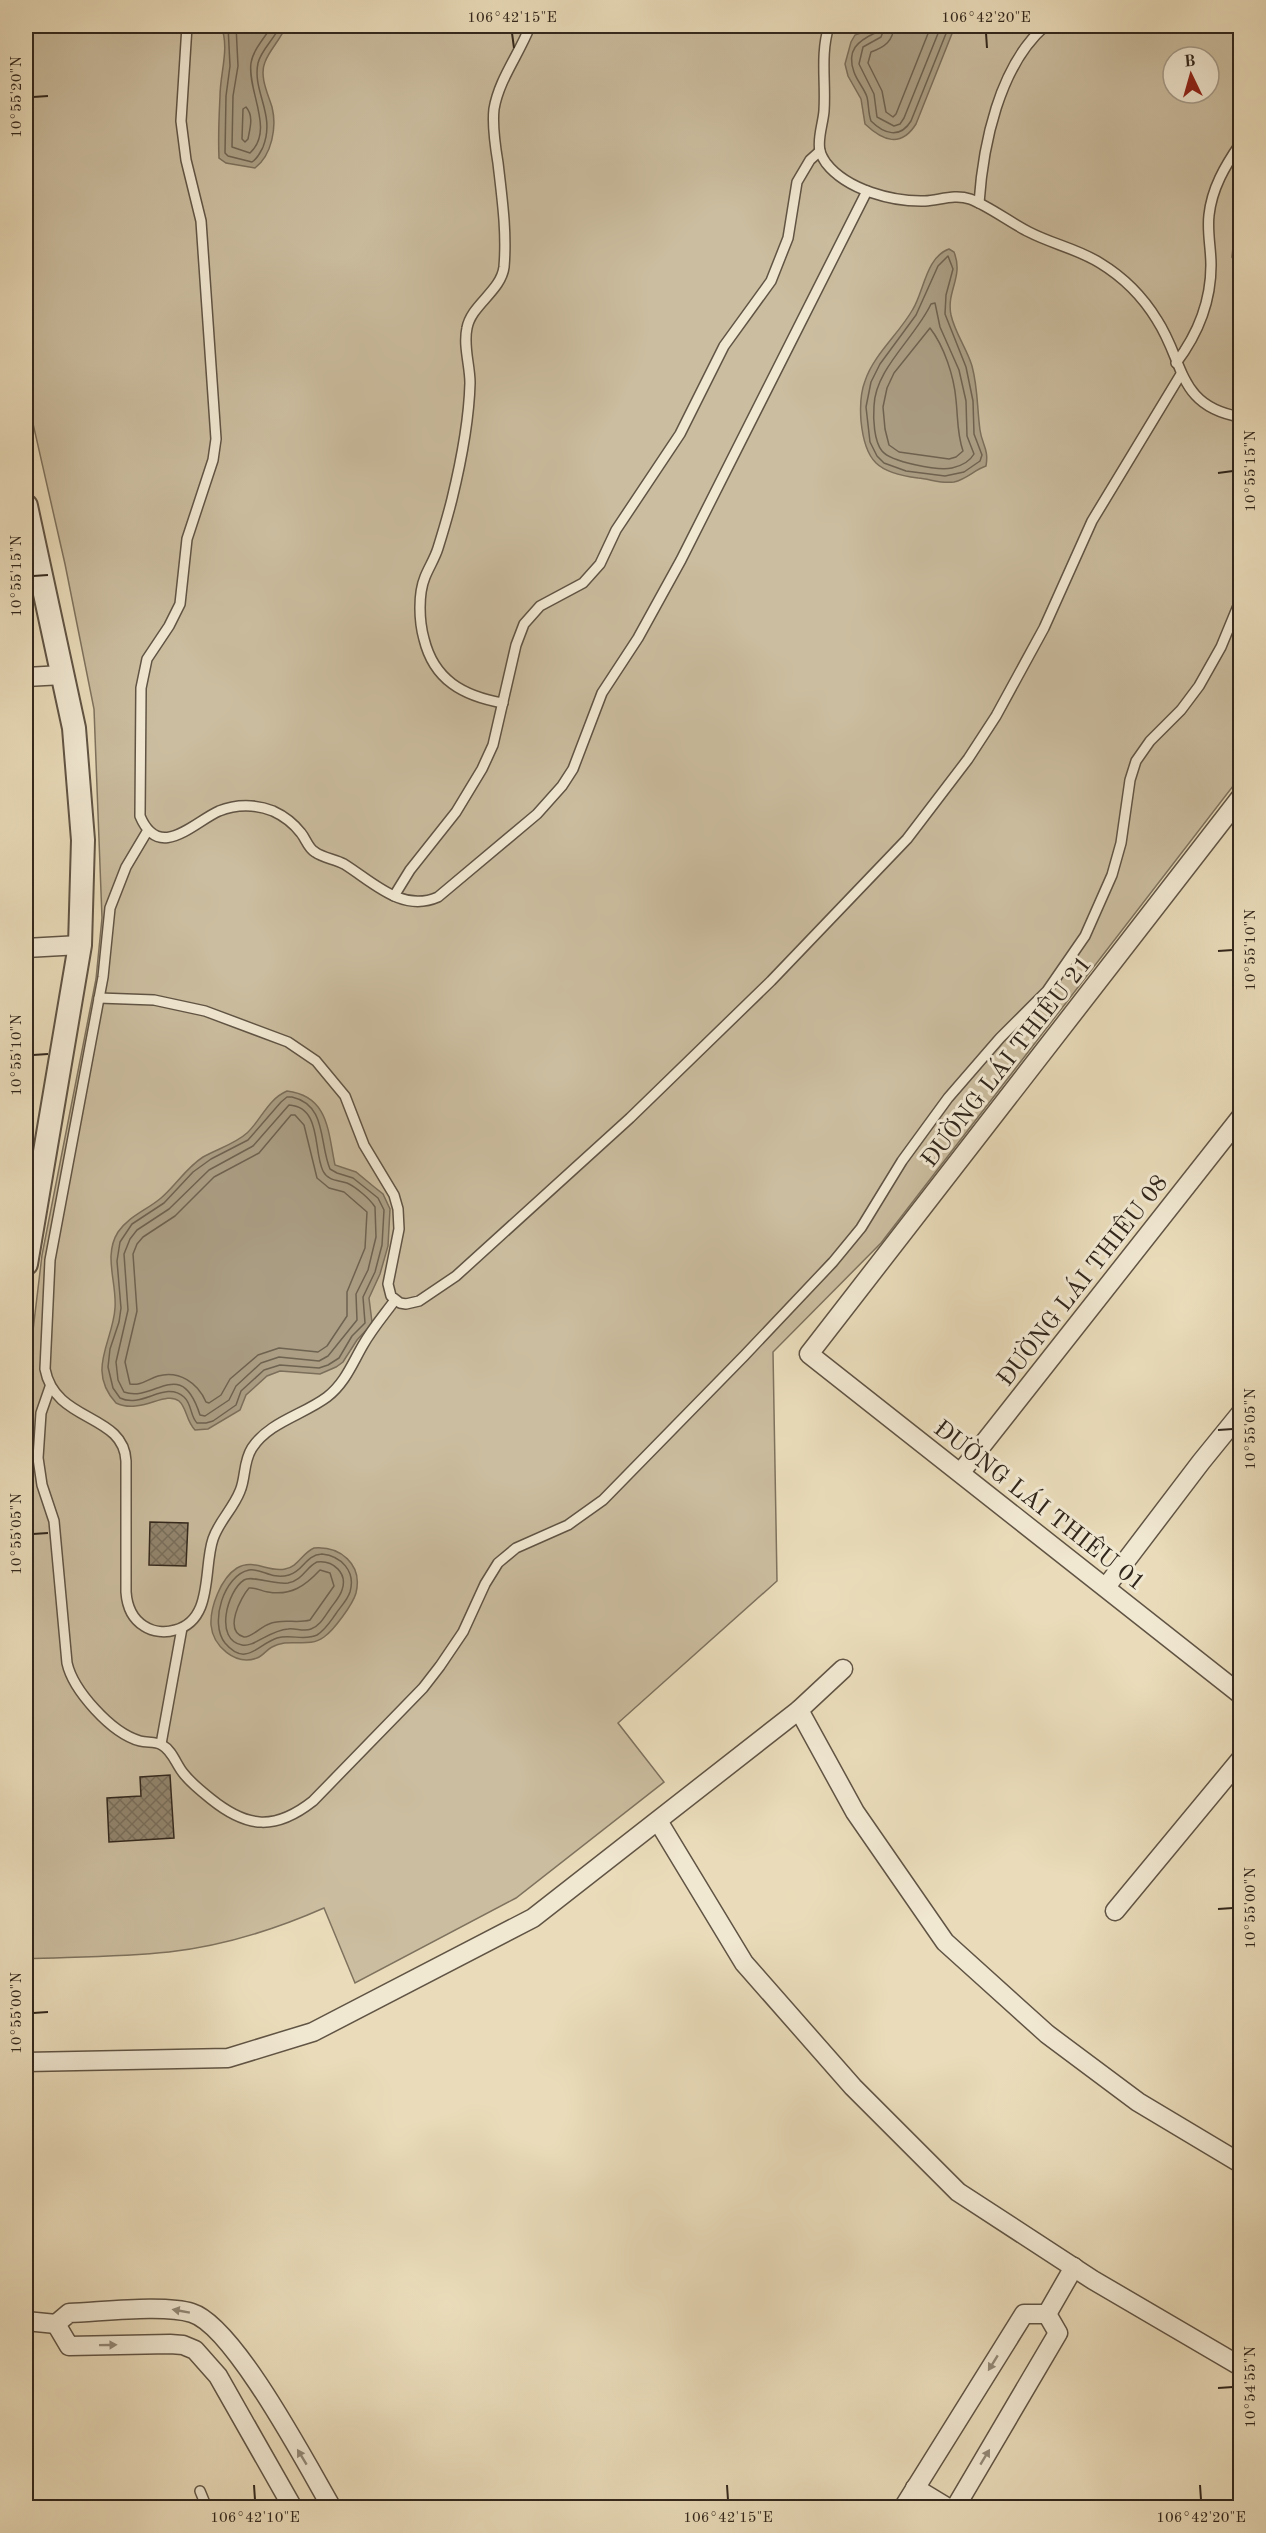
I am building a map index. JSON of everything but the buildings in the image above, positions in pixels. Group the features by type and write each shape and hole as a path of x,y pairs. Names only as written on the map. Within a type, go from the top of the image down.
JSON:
{"street":[{"path":"26,506 74,728 83,840 80,945 34,1167 26,1264"},
{"path":"26,677 63,675"},
{"name":"ĐƯỜNG LÁI THIÊU 21","path":"809,1354 1240,798"},
{"path":"26,948 80,945"},
{"name":"ĐƯỜNG LÁI THIÊU 08","path":"961,1472 1240,1118"},
{"name":"ĐƯỜNG LÁI THIÊU 01","path":"809,1354 1240,1694"},
{"path":"1106,1587 1240,1414"},
{"path":"26,2062 228,2058 252,2053 313,2032 533,1918 799,1710 843,1669"},
{"path":"799,1710 855,1812 945,1942 1047,2034 1138,2102 1240,2163"},
{"path":"1115,1911 1240,1760"},
{"path":"658,1821 744,1963 853,2087 958,2192 1074,2267 1240,2366"},
{"path":"1047,2314 1074,2267"},
{"path":"26,2321 56,2324 69,2313 176,2309 194,2313 208,2321 220,2332 264,2393 332,2508"},
{"path":"903,2508 1024,2314 1047,2314"},
{"path":"955,2508 1058,2333 1047,2314"},
{"path":"56,2324 69,2346 170,2344 183,2345 195,2350 218,2376 293,2508"},
{"path":"915,2488 948,2508"}],"lane":[{"path":"187,26 181,121 186,160 202,229 216,439 213,460 187,539 180,604 169,626 153,647 143,673 140,816 148,830 163,837 191,830 222,810 235,807 261,807 284,817 314,852 338,861 394,896 413,902 430,901 438,897 537,814 562,786 582,750 602,693 665,590 867,190"},
{"path":"502,703 466,693 444,679 429,656 423,639 420,610 424,578 443,532 461,453 470,382 467,327 472,314 503,271 506,242 494,132 494,107 503,81 518,56 530,26"},
{"path":"829,26 823,61 825,92 820,151 826,164 838,174 867,190 903,200 923,201 960,197 979,203 1032,234 1086,255 1117,274 1132,288 1158,320 1180,374 1200,399 1221,412 1240,417"},
{"path":"979,203 985,151 1000,100 1024,51 1045,26"},
{"path":"1176,363 1197,330 1209,294 1211,263 1208,231 1213,195 1219,178 1240,144"},
{"path":"394,896 410,870 469,793 493,745 516,645 524,624 540,606 583,583 600,564 616,530 680,435 723,346 771,281 788,238 797,182 810,160 820,151"},
{"path":"99,998 154,1000 205,1011 288,1042 316,1061 345,1096 364,1145 394,1195 398,1209 399,1229 388,1284 391,1296 406,1304 419,1301 456,1276 630,1118 874,876 907,839 962,767 996,716 1044,628 1096,512 1180,374"},
{"path":"50,1387 41,1413 38,1458 42,1485 54,1521 69,1674 82,1695 118,1729 139,1741 161,1744 169,1750 179,1769 195,1786 235,1816 258,1823 278,1820 297,1812 313,1801 423,1688 456,1644 485,1584 498,1563 516,1548 568,1525 603,1500 744,1356 850,1243 902,1161 942,1106 1000,1038 1047,991 1068,964 1085,936 1112,875 1121,843 1130,780 1136,761 1150,741 1181,710 1199,686 1221,647 1240,601"},
{"path":"148,830 126,867 115,892 109,914 106,955 99,998 50,1260 45,1369 50,1387 73,1409 116,1434 124,1447 126,1592 128,1608 140,1623 148,1629 168,1632 182,1628 195,1618 200,1609 207,1583 212,1542 221,1520 239,1493 243,1468 252,1448 271,1429 327,1396 338,1385 348,1374 370,1334 395,1300"},
{"path":"161,1744 182,1628"},
{"path":"200,2491 207,2508"}],"shaded area":[{"path":"26,26 1240,26 1240,777 881,1243 773,1352 777,1581 618,1723 664,1782 516,1898 355,1983 324,1908 248,1936 209,1946 133,1955 26,1959 26,1389 42,1255 96,979 102,918 94,709 65,564 26,393"}],"water":[{"path":"221,26 286,26 263,67 274,123 272,140 266,156 255,168 226,163 219,158 220,87 225,52"},
{"path":"880,26 955,26 916,124 904,137 898,139 878,135 865,124 861,99 848,76 845,64 855,35"},
{"path":"1240,180 1240,272 1232,257"},
{"path":"949,249 954,252 957,261 950,306 951,315 974,374 980,430 987,460 986,466 963,479 954,482 940,482 893,473 876,463 866,446 860,411 862,391 869,371 913,309 935,259"},
{"path":"287,1091 301,1094 319,1108 328,1128 335,1165 356,1172 383,1194 390,1209 388,1246 380,1274 369,1298 372,1322 370,1326 357,1340 343,1362 336,1367 320,1374 280,1371 267,1376 246,1395 240,1410 208,1429 195,1430 182,1404 173,1398 134,1406 116,1403 107,1391 102,1367 115,1308 111,1250 118,1232 133,1217 161,1198 197,1161 247,1133 270,1104"},
{"path":"314,1548 333,1550 341,1554 353,1565 356,1573 356,1593 351,1604 328,1634 312,1642 278,1644 261,1656 249,1660 233,1657 221,1647 213,1633 211,1618 221,1586 231,1573 249,1564 279,1570 289,1568"}]}
